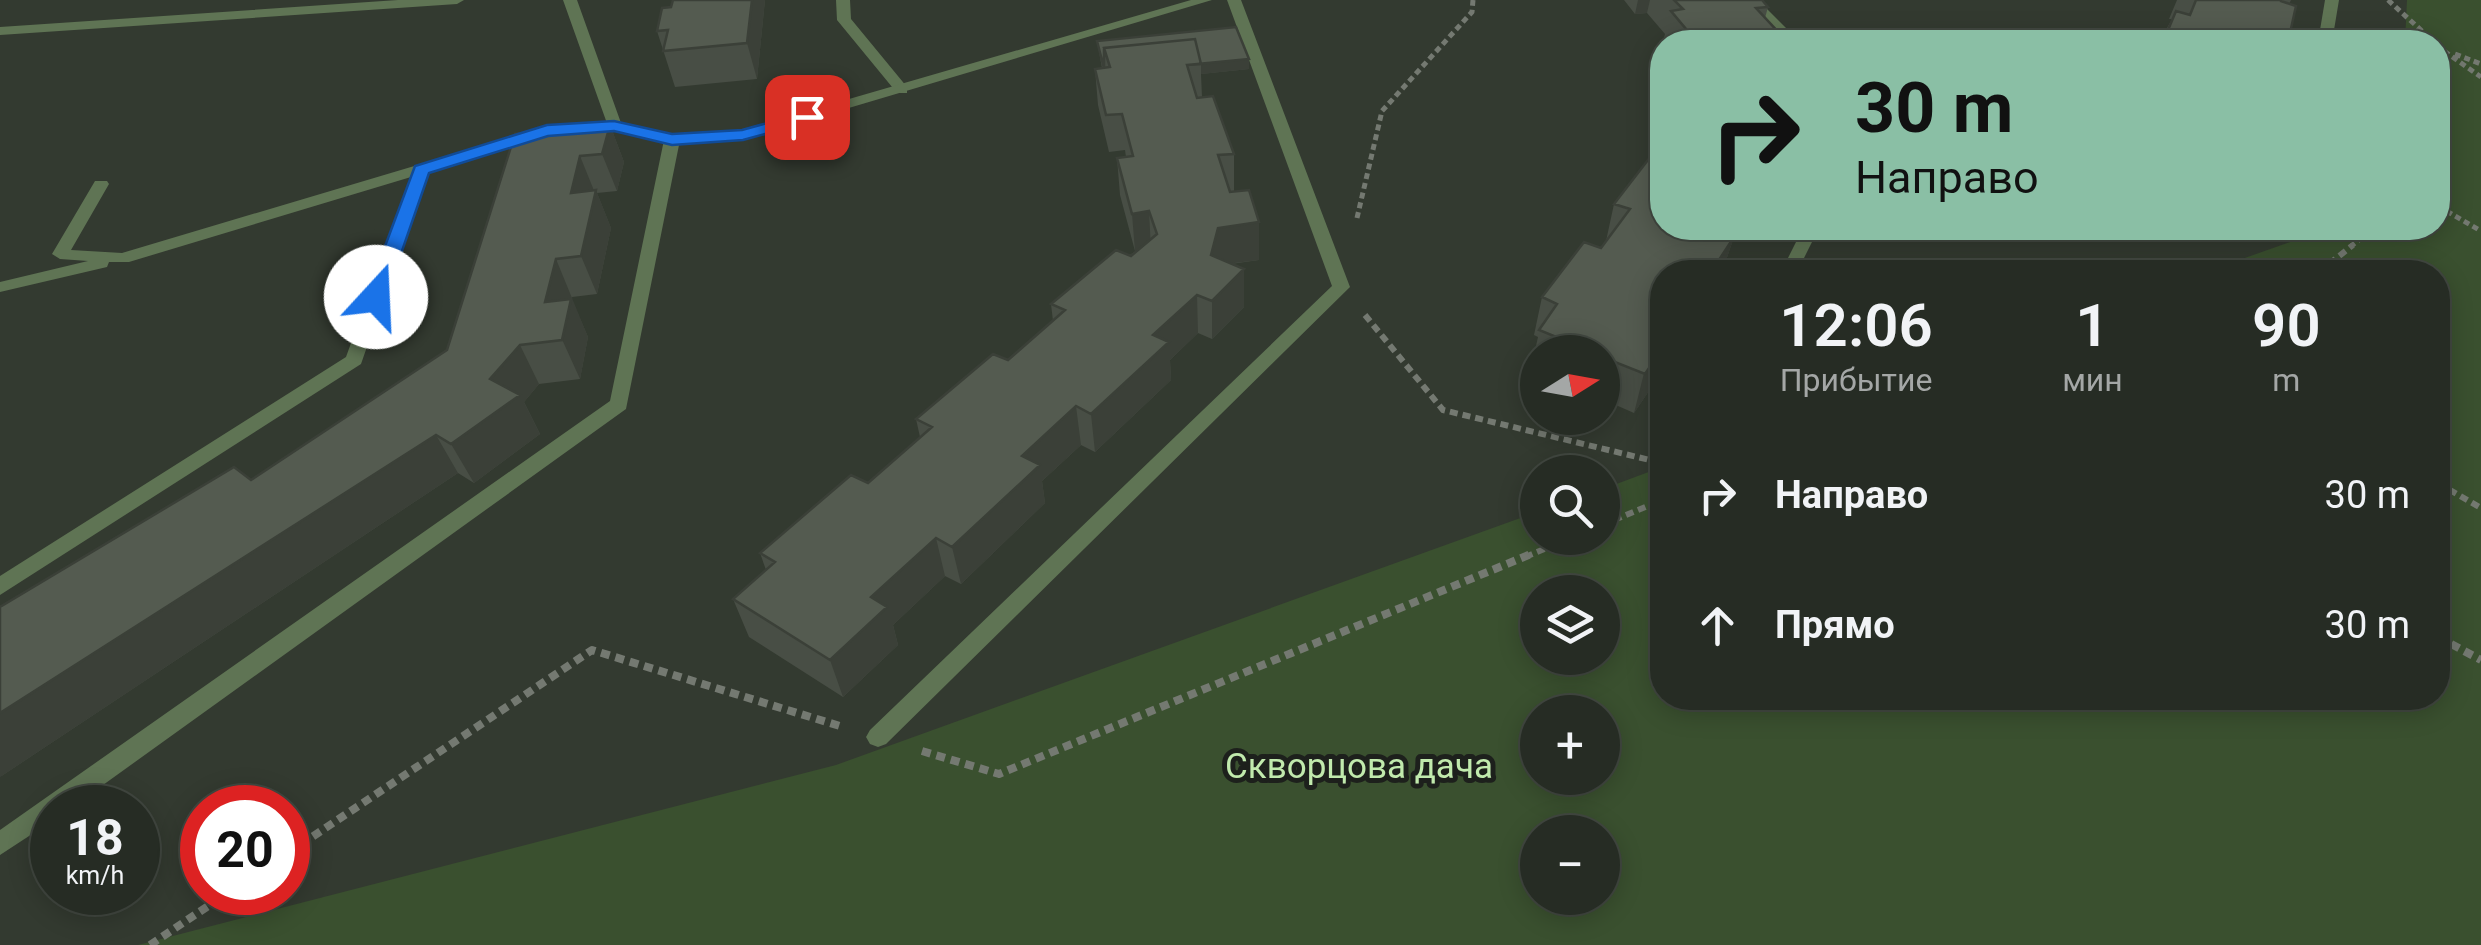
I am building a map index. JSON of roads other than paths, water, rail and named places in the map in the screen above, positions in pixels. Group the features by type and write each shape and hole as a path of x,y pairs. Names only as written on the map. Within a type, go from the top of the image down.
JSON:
{"street":[{"path":"0,30 456,0"},
{"path":"570,0 614,126"},
{"path":"843,0 844,20 902,90"},
{"path":"0,287 123,258 547,130 614,126 672,140 743,135 1180,3 1205,0"},
{"path":"878,737 1341,286 1234,0"},
{"path":"1750,0 1780,30"},
{"path":"2327,30 2332,0"},
{"path":"0,844 619,404 672,140"},
{"path":"0,587 354,360 422,170"},
{"path":"101,184 60,254 123,258"}],"park label":[{"name":"Скворцова дача","path":"1359,766"}]}
